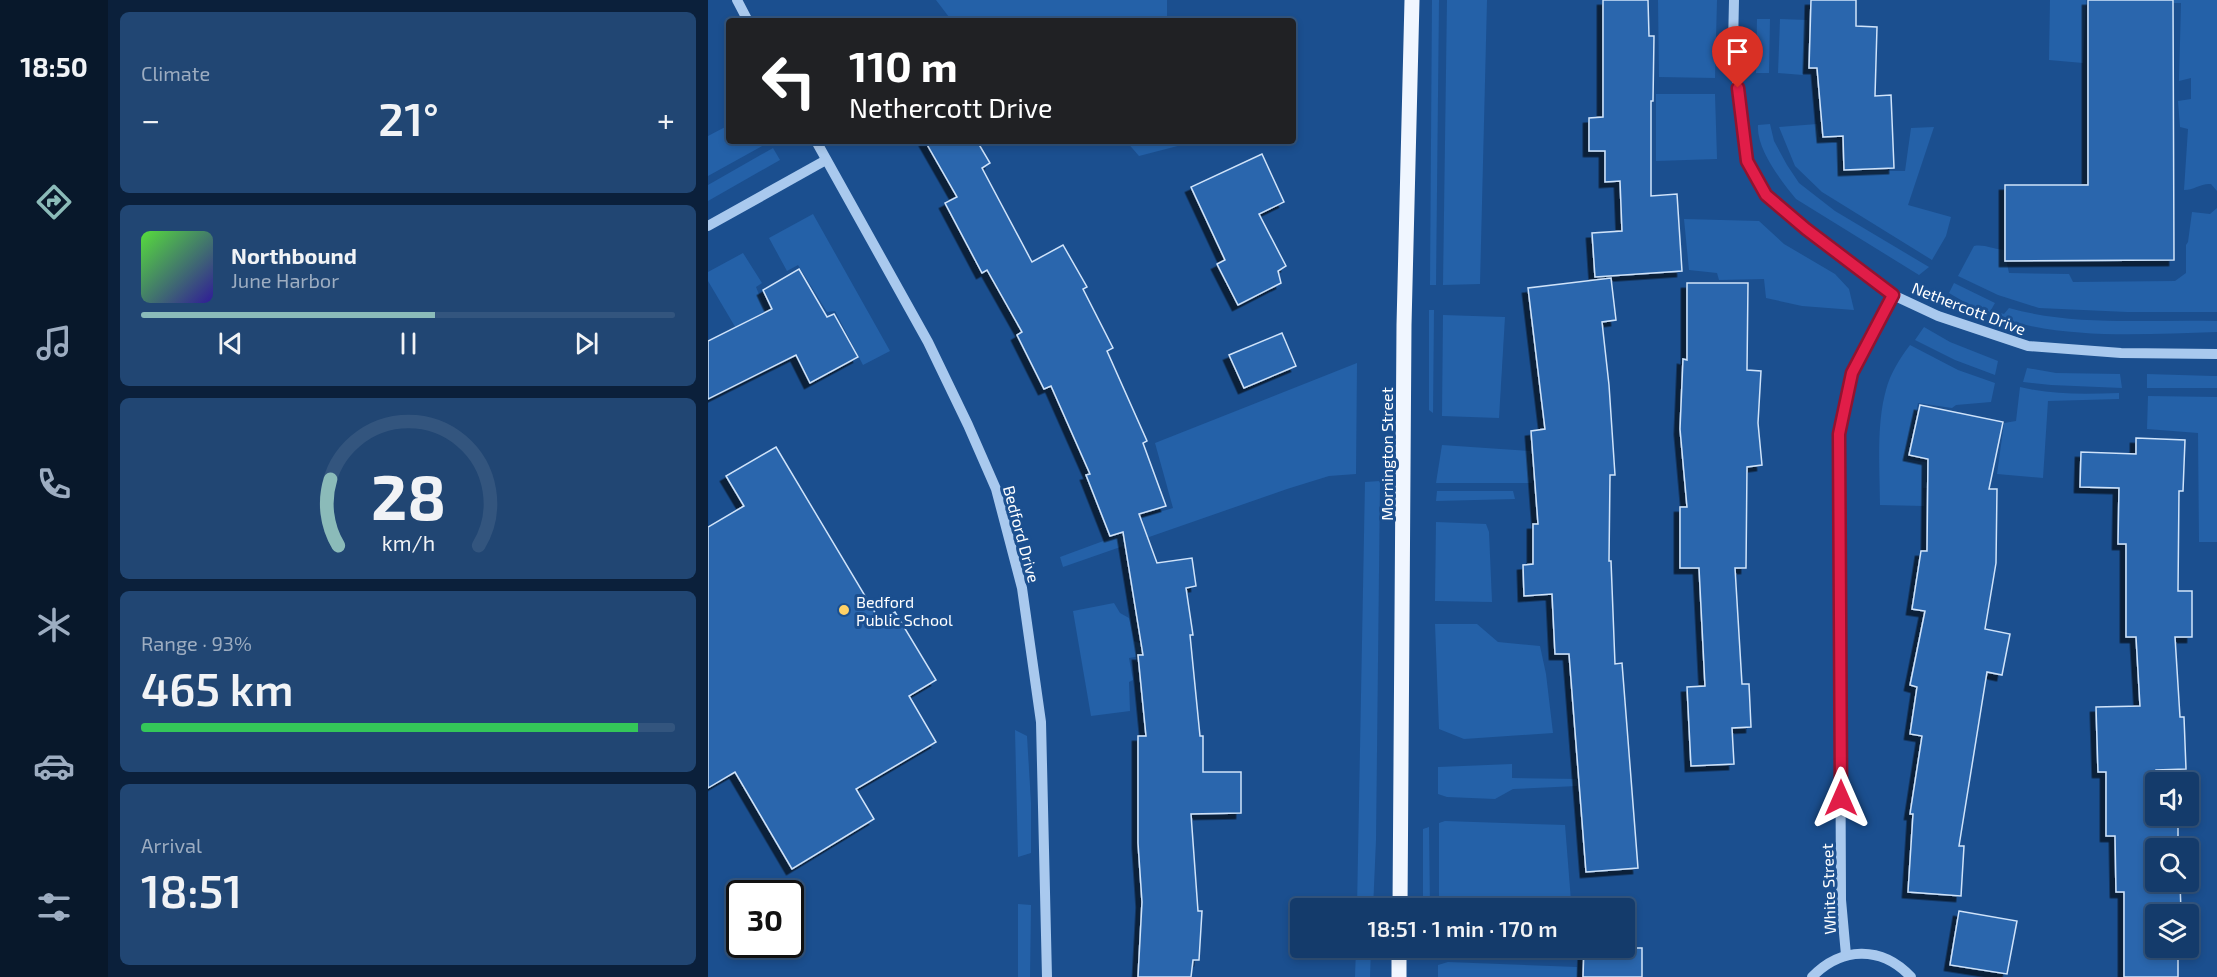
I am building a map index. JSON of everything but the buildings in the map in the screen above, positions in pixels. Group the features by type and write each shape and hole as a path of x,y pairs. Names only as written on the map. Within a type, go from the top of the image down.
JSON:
{"main road":[{"name":"Mornington Street","path":"1400,898 1404,325 1412,0"},
{"path":"1399,958 1399,977"}],"street":[{"path":"737,0 746,18"},
{"name":"Nethercott Drive","path":"1734,0 1733,46 1747,161 1751,169 1766,195 1806,229 1893,295 1938,316 2028,346 2121,353 2217,354"},
{"name":"Bedford Drive","path":"818,144 928,342 996,489 1022,588 1041,722 1047,977"},
{"path":"708,226 826,160"},
{"name":"White Street","path":"1846,955 1841,900 1839,434 1852,373 1893,295"},
{"name":"White Street","path":"1812,977 1824,965 1846,955 1867,953 1889,959 1911,977"}],"shaded area":[{"path":"936,0 1167,0 1167,18 950,18"},
{"path":"1432,0 1439,0 1436,285 1430,285"},
{"path":"1447,0 1487,0 1480,284 1443,285"},
{"path":"1658,0 1717,0 1715,78 1659,77"},
{"path":"2050,0 2086,0 2083,63 2049,60"},
{"path":"2134,0 2217,0 2217,191 2211,184 2184,190 2188,129 2180,127 2178,101 2191,99 2191,78 2179,81 2181,3 2137,3"},
{"path":"1757,19 1770,19 1769,73 1756,73"},
{"path":"1780,19 1807,20 1803,75 1778,73"},
{"path":"1656,94 1715,94 1717,159 1656,161"},
{"path":"1770,124 1774,141 1799,183 1835,211 1929,267 1919,275 1796,199 1771,165 1761,144 1758,125"},
{"path":"1817,124 1819,137 1840,140 1842,171 1905,171 1911,128 1934,127 1908,205 1951,217 1946,236 1932,260 1822,192 1795,166 1779,127"},
{"path":"726,127 726,144 766,144 708,176 708,136"},
{"path":"1129,144 1185,144 1139,156"},
{"path":"773,148 780,160 708,201 708,185"},
{"path":"2217,208 2217,312 2127,312 2039,308 1998,295 1958,276 1974,246 1981,246 2004,250 2009,273 2069,274 2073,282 2175,281 2186,273 2186,245 2192,212 2210,214"},
{"path":"813,214 890,351 863,365 835,311 827,312 798,265 787,271 769,238"},
{"path":"1684,219 1759,221 1784,244 1835,274 1849,289 1854,310 1802,306 1766,298 1764,279 1719,280 1717,273 1689,270"},
{"path":"743,253 762,283 756,287 767,314 737,330 708,281 708,272"},
{"path":"1954,283 1995,303 1991,310 2004,314 2009,308 2034,314 2086,320 2217,321 2217,332 2109,334 2029,326 1996,317 1949,293"},
{"path":"1429,310 1434,310 1433,413 1429,410"},
{"path":"1443,315 1505,317 1499,418 1442,416"},
{"path":"1924,327 1950,342 1998,361 1995,375 1955,360 1915,340"},
{"path":"1910,345 1958,370 1995,383 1991,402 1956,405 1952,408 1918,403 1907,459 1986,473 1984,485 1923,488 1924,506 1880,505 1879,447 1883,404 1893,372"},
{"path":"1357,363 1356,474 1329,476 1287,489 1063,567 1060,557 1144,526 1142,517 1173,508 1155,443"},
{"path":"2027,368 2056,373 2120,374 2122,388 2023,382"},
{"path":"2147,374 2217,376 2217,388 2147,388"},
{"path":"2020,387 2057,393 2119,393 2119,399 2048,401 2043,478 1997,474 2004,423 2016,421"},
{"path":"2148,396 2217,397 2217,542 2199,542 2198,433 2147,429"},
{"path":"1442,445 1530,451 1532,483 1436,483"},
{"path":"1380,481 1373,898 1357,898 1365,482"},
{"path":"1437,491 1513,491 1515,499 1436,501"},
{"path":"1436,522 1486,524 1489,532 1492,602 1435,601"},
{"path":"1114,603 1120,613 1129,618 1134,641 1139,643 1180,640 1181,649 1129,658 1133,680 1129,682 1130,711 1091,716 1073,611"},
{"path":"1435,624 1477,624 1498,642 1540,646 1553,733 1464,739 1439,729"},
{"path":"1015,730 1027,736 1031,803 1031,853 1018,857"},
{"path":"1512,764 1512,778 1579,779 1577,786 1513,789 1495,799 1447,797 1438,794 1438,767"},
{"path":"1445,821 1565,825 1571,898 1439,898 1439,823"},
{"path":"1429,827 1430,898 1423,898 1423,829"},
{"path":"1018,904 1031,905 1030,977 1018,977"},
{"path":"1356,958 1371,958 1370,977 1355,977"},
{"path":"1448,962 1577,967 1577,977 1438,977 1438,965"}],"place":[{"name":"Bedford Public School","path":"844,610"}],"route":[{"path":"1738,88 1747,161 1766,195 1806,229 1893,295 1852,373 1839,434 1841,798"}]}
